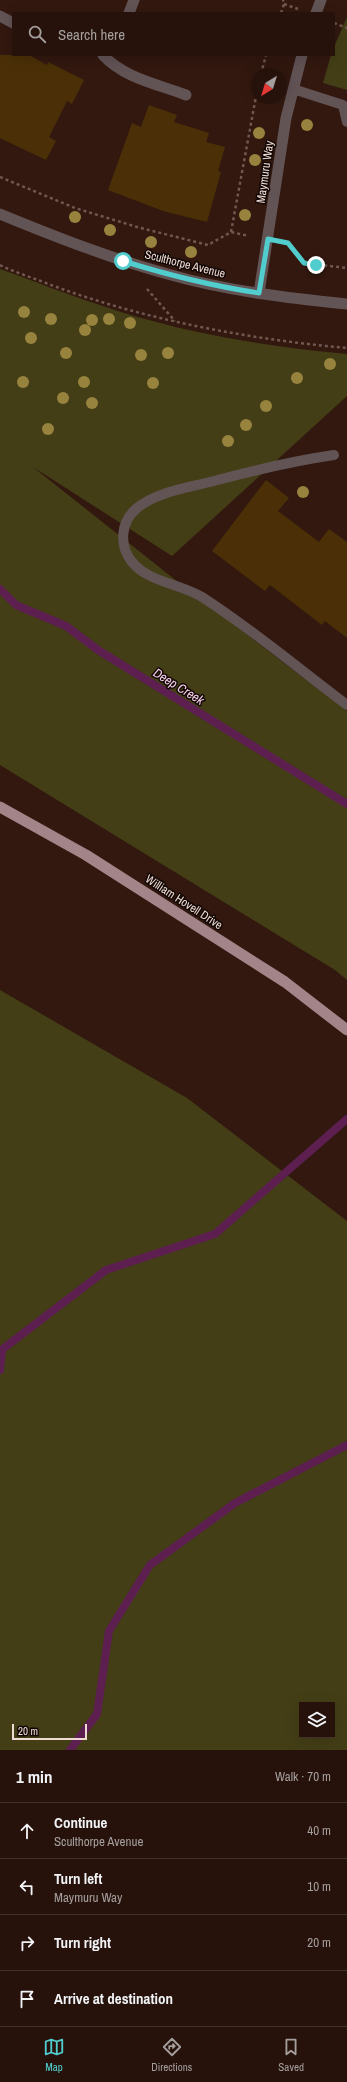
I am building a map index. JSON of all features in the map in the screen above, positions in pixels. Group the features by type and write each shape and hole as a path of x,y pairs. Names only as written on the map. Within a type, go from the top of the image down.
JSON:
{"main road":[{"name":"William Hovell Drive","path":"0,808 86,855 285,982 347,1030"}],"street":[{"path":"129,12 134,0"},
{"path":"316,12 321,0"},
{"path":"0,16 12,22"},
{"path":"104,56 111,64 124,72 186,94"},
{"name":"Maymuru Way","path":"259,293 286,118 302,56"},
{"name":"Sculthorpe Avenue","path":"0,214 91,251 171,276 222,288 347,304"}],"lane":[{"path":"293,89 343,105 347,122"},
{"path":"334,455 288,462 174,491 148,500 136,509 128,518 123,536 124,548 132,562 145,573 205,599 347,705"}],"path":[{"path":"281,12 284,4 283,0"},
{"path":"284,4 302,11"},
{"path":"335,23 347,28"},
{"path":"263,68 266,56"},
{"path":"231,232 254,104"},
{"path":"0,177 75,208 138,227 208,245 231,232 268,239 288,243 304,263 347,268"},
{"path":"123,261 176,321"},
{"path":"0,265 83,296 176,321 244,335 347,348"}],"shaded area":[{"path":"347,17 347,90 323,83 331,56 335,56 335,45"},
{"path":"0,269 90,302 192,331 255,343 347,354 347,396 172,556 33,467 178,582 347,711 347,980 335,970 0,765"},
{"path":"0,990 187,1098 347,1221 347,1750 0,1750"}],"building":[{"path":"0,55 31,56 47,65 48,62 84,80 72,104 67,101 49,137 56,141 46,160 0,138"},
{"path":"149,105 177,115 174,122 209,133 206,142 225,147 218,171 221,172 207,222 163,211 108,190 132,123 141,127"},
{"path":"266,480 289,498 278,511 319,542 329,529 347,542 347,638 325,621 322,625 270,585 265,591 212,551"}],"waterway":[{"name":"Deep Creek","path":"0,589 16,605 66,626 98,650 347,804"},
{"path":"0,1351 106,1270 215,1234 347,1119"},
{"path":"0,1370 2,1350"},
{"path":"70,1750 97,1714 109,1631 150,1565 235,1503 347,1445"}],"route":[{"path":"123,261 171,276 222,288 259,293 268,239 288,243 304,263 316,265"}]}
